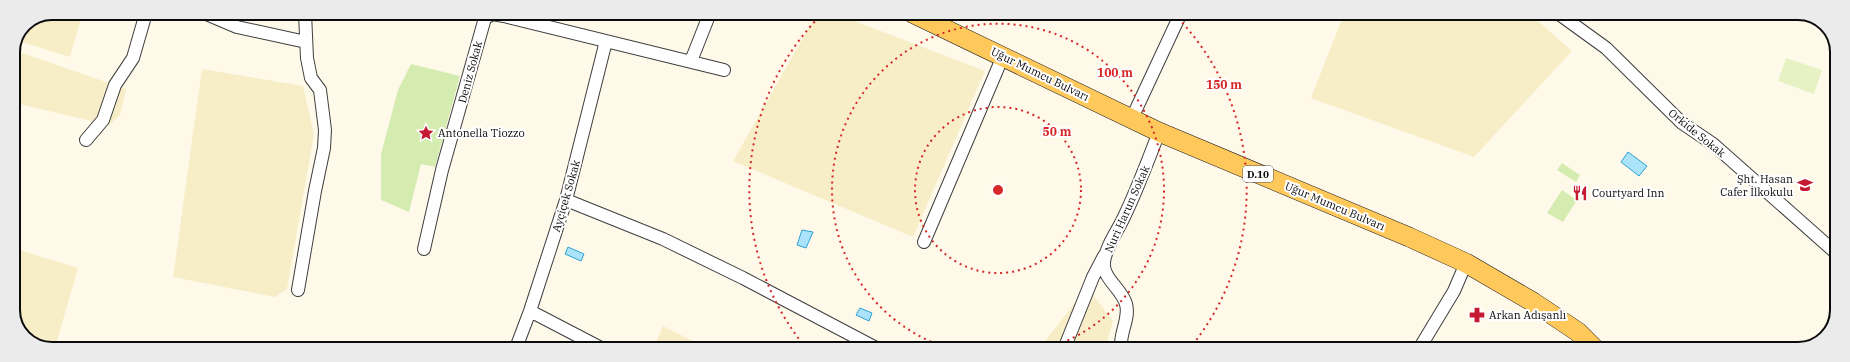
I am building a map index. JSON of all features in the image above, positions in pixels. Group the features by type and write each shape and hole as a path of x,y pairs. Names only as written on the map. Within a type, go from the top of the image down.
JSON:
{"main road":[{"name":"Uğur Mumcu Bulvarı","path":"927,20 1159,132 1402,234 1466,263 1533,302 1578,332 1588,342"}],"street":[{"path":"86,140 103,120 115,85 133,58 144,20"},
{"path":"220,20 237,27 306,42"},
{"path":"298,290 314,191 324,148 325,130 320,90 311,78 306,42 305,20"},
{"name":"Deniz Sokak","path":"424,249 442,170 484,20"},
{"name":"Deniz Sokak","path":"520,20 724,70"},
{"path":"691,61 707,20"},
{"path":"1132,118 1178,20"},
{"name":"Orkide Sokak","path":"1567,20 1606,48 1682,123 1713,144 1830,248"},
{"name":"Ayçiçek Sokak","path":"518,342 530,311 566,200 606,42"},
{"path":"924,242 1003,56"},
{"name":"Nuri Harun Sokak","path":"1120,342 1127,308 1121,292 1105,271 1104,263 1106,251 1124,217 1159,132"},
{"path":"566,200 663,239 743,278 865,342"},
{"path":"1067,342 1093,277 1106,251"},
{"path":"1423,342 1454,291 1466,263"},
{"path":"530,311 591,342"}],"shaded area":[{"path":"52,20 81,20 70,57 22,42 22,40 29,29 40,22"},
{"path":"813,20 852,20 985,71 913,237 733,161"},
{"path":"1342,20 1537,20 1572,51 1474,157 1311,98"},
{"path":"20,52 126,89 120,115 109,125 20,104"},
{"path":"202,69 303,86 314,134 287,289 275,297 173,277"},
{"path":"20,250 78,268 57,342 40,340 36,338 25,328 20,312"},
{"path":"1087,287 1113,321 1107,342 1044,342"},
{"path":"663,326 695,342 656,342"}],"green space":[{"path":"1786,58 1822,70 1814,94 1778,81"},
{"path":"411,64 460,76 435,167 421,164 409,212 381,200 381,154 398,90"},
{"path":"1562,163 1580,175 1576,182 1557,170"},
{"path":"1562,190 1577,200 1563,222 1547,213"}],"water":[{"path":"1628,152 1647,166 1639,176 1621,162"},
{"path":"802,230 813,232 806,248 797,245"},
{"path":"568,247 584,254 581,261 565,254"},
{"path":"860,308 872,313 869,321 856,315"}],"place":[{"name":"Antonella Tiozzo","path":"426,133"},
{"name":"Şht. Hasan Cafer İlkokulu","path":"1805,185"},
{"name":"Courtyard Inn","path":"1580,193"},
{"name":"Arkan Adışanlı","path":"1477,315"}]}
